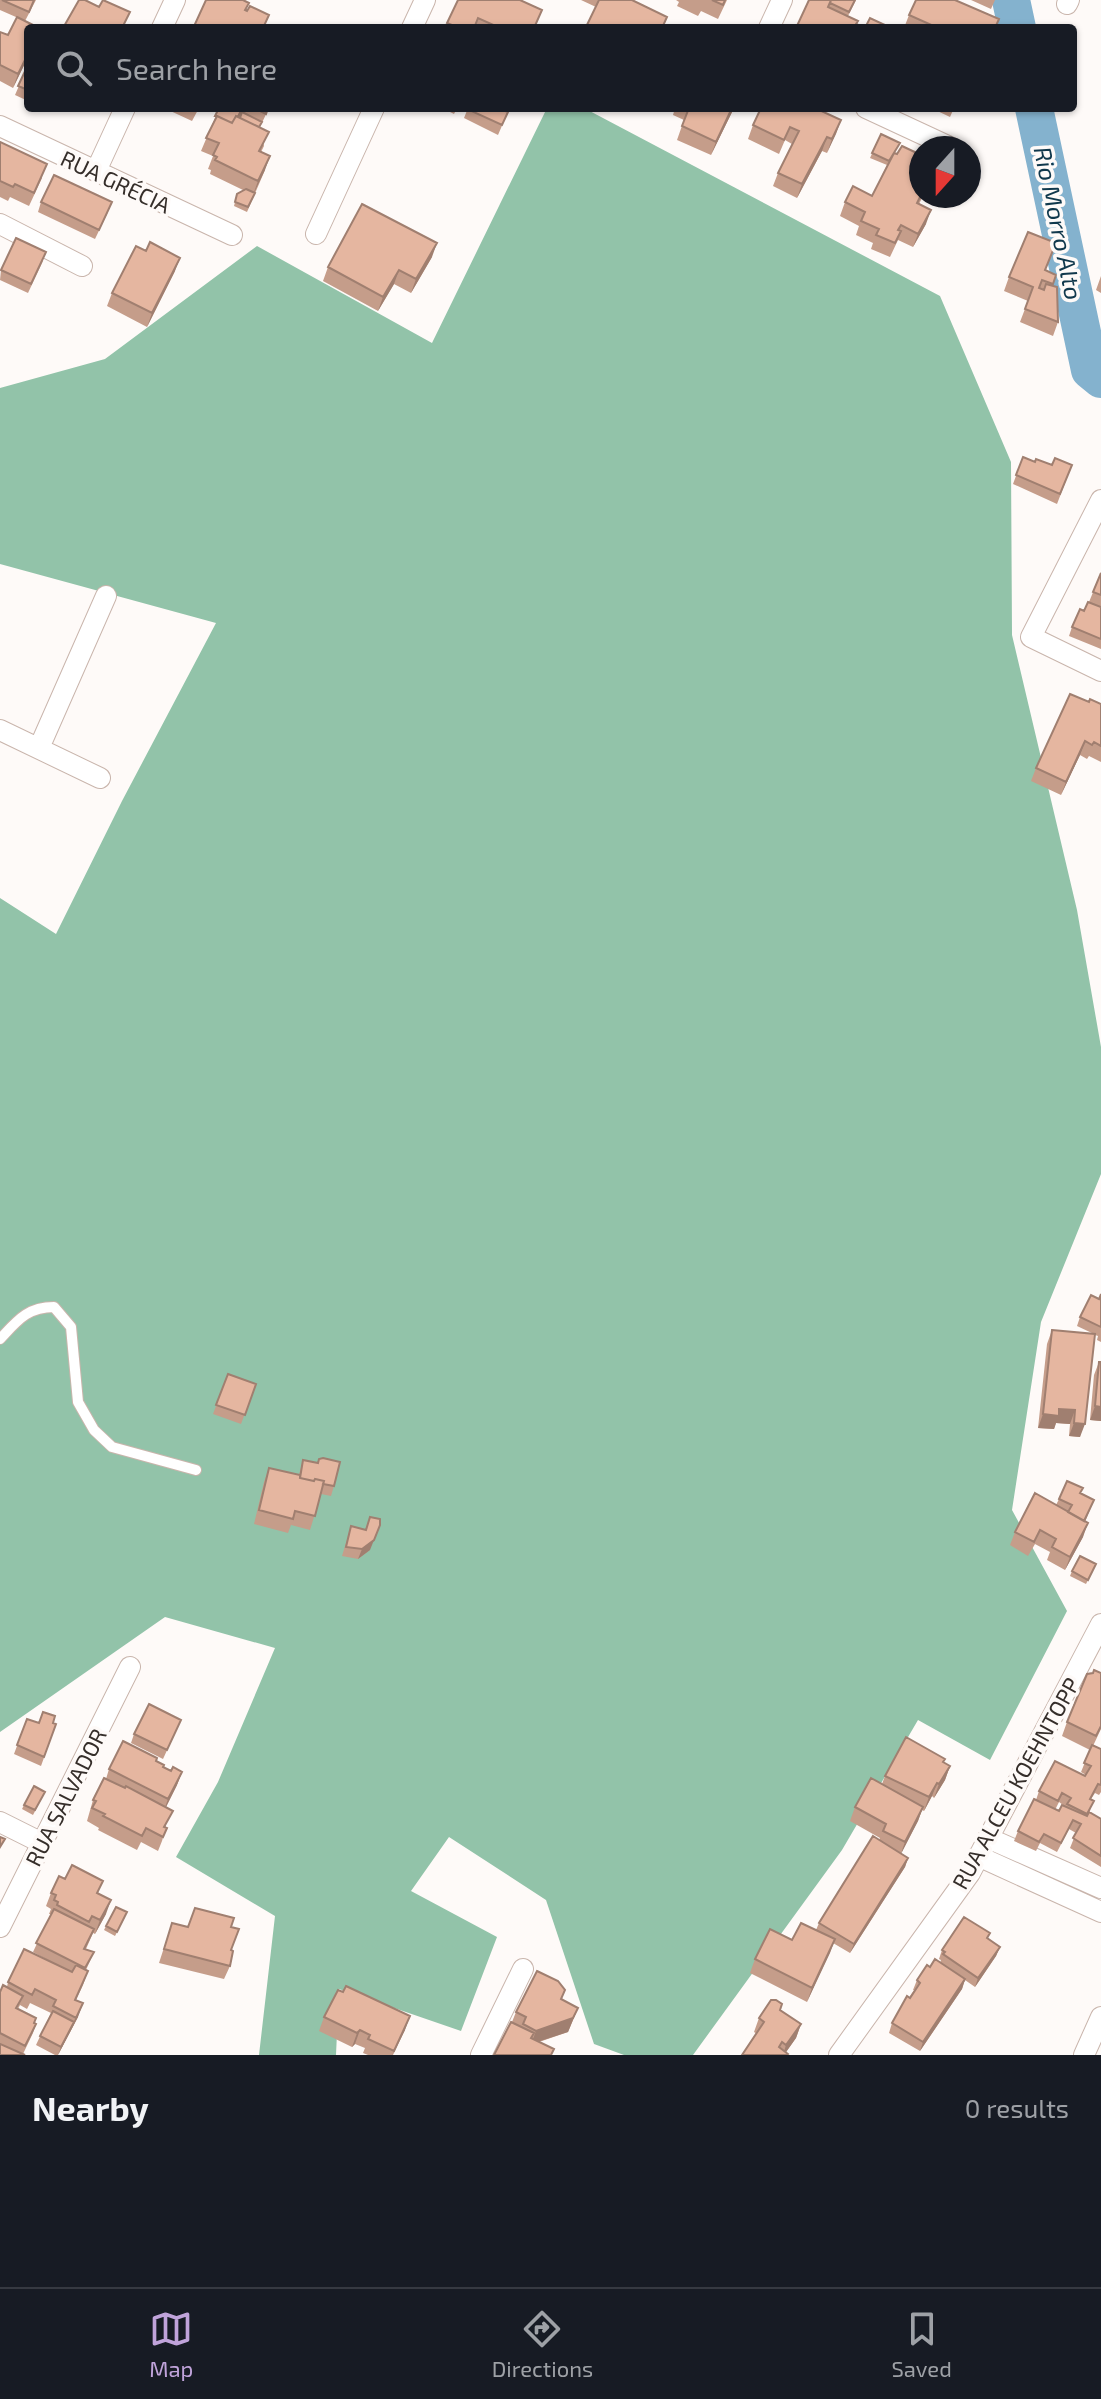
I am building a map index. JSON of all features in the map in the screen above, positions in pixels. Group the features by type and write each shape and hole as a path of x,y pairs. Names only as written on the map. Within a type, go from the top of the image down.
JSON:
{"street":[{"path":"164,24 175,0"},
{"path":"414,24 425,0"},
{"path":"771,24 782,0"},
{"path":"96,171 123,112"},
{"path":"316,234 372,112"},
{"path":"875,112 926,136"},
{"name":"RUA GRÉCIA","path":"0,126 232,235"},
{"path":"0,224 82,266"},
{"path":"1101,500 1031,637 1101,671"},
{"path":"39,748 106,596"},
{"path":"0,730 100,778"},
{"name":"RUA ALCEU KOEHNTOPP","path":"839,2055 970,1873 1098,1637"},
{"name":"RUA SALVADOR","path":"0,1927 130,1667"},
{"path":"0,1822 42,1843"},
{"path":"983,1847 1101,1888"},
{"path":"983,1847 1101,1912"},
{"path":"481,2055 523,1969"},
{"path":"1084,2055 1101,2017"}],"lane":[{"path":"0,1339 19,1318 38,1307 54,1307 71,1327 78,1402 94,1430 112,1447 196,1470"}],"green space":[{"path":"545,112 592,112 940,296 1011,462 1012,635 1077,910 1101,1047 1101,1174 1041,1322 1012,1510 1067,1611 990,1760 918,1720 842,1850 693,2055 624,2055 594,2044 546,1900 449,1837 411,1891 497,1937 461,2031 339,1989 336,2055 259,2055 275,1916 176,1857 218,1782 275,1648 165,1617 0,1732 0,898 56,934 216,623 0,564 0,388 105,359 257,246 432,343"}],"building":[{"path":"2,0 34,0 29,12"},
{"path":"79,0 99,7 103,0 130,12 124,24 65,24"},
{"path":"206,0 243,0 249,3 245,10 250,6 269,15 265,24 195,24"},
{"path":"458,0 520,0 542,10 536,24 491,24 478,18 476,24 447,23"},
{"path":"599,0 632,0 667,17 664,24 587,24"},
{"path":"809,0 831,0 828,7 858,21 856,24 798,24"},
{"path":"831,0 855,0 849,12 830,3"},
{"path":"916,0 955,0 999,19 997,24 929,24 909,15"},
{"path":"17,17 31,24 24,24 24,62 18,74 0,65 0,32 8,35"},
{"path":"870,18 883,24 867,24"},
{"path":"24,73 24,88 18,86"},
{"path":"217,112 240,112 232,123 215,116"},
{"path":"242,112 262,122 259,127 240,118"},
{"path":"474,112 508,112 502,125"},
{"path":"687,112 730,112 716,142 682,126"},
{"path":"759,112 824,112 841,120 832,139 827,137 802,184 778,173 799,131 790,127 784,140 753,125"},
{"path":"217,116 232,123 236,116 269,132 259,151 270,156 258,181 215,160 217,157 213,155 219,143 206,138"},
{"path":"881,134 900,143 889,161 872,153"},
{"path":"0,142 47,164 34,193 0,181"},
{"path":"902,146 909,149 909,208 931,210 918,234 901,225 895,243 876,235 879,229 861,221 865,212 845,202 853,186 872,196 894,153 897,154"},
{"path":"54,175 112,202 99,230 41,202"},
{"path":"246,189 255,193 248,207 235,202 237,194"},
{"path":"362,204 437,243 416,279 399,270 383,297 328,267"},
{"path":"1028,232 1056,243 1045,270 1056,275 1053,284 1042,280 1039,288 1044,290 1046,284 1057,287 1058,322 1025,309 1033,287 1009,277"},
{"path":"16,238 46,252 31,284 1,270"},
{"path":"150,242 180,258 152,313 112,293 136,246 146,251"},
{"path":"1023,457 1052,465 1055,458 1072,465 1060,494 1016,475"},
{"path":"1101,573 1101,595 1093,592"},
{"path":"1088,602 1101,607 1101,639 1072,627 1080,609 1084,611"},
{"path":"1070,694 1101,704 1101,746 1085,741 1066,782 1036,768"},
{"path":"1101,1294 1101,1327 1080,1317 1091,1295 1099,1299"},
{"path":"1052,1330 1095,1334 1085,1424 1074,1423 1075,1410 1059,1409 1059,1416 1043,1414"},
{"path":"1101,1362 1101,1407 1095,1406"},
{"path":"228,1374 256,1384 245,1415 216,1405"},
{"path":"323,1458 340,1462 334,1486 323,1484 324,1481 300,1478 303,1460 318,1463"},
{"path":"269,1468 300,1475 300,1478 324,1481 315,1516 295,1511 293,1519 259,1510"},
{"path":"1067,1481 1083,1488 1080,1493 1094,1500 1084,1521 1068,1512 1072,1505 1059,1499"},
{"path":"1035,1493 1088,1523 1070,1557 1052,1547 1056,1539 1040,1530 1034,1542 1015,1532"},
{"path":"370,1517 380,1519 374,1540 362,1549 346,1547 351,1526 366,1530"},
{"path":"1080,1556 1096,1564 1088,1580 1072,1571"},
{"path":"1094,1670 1101,1673 1101,1726 1096,1736 1067,1722 1087,1674"},
{"path":"149,1704 181,1720 167,1750 134,1734"},
{"path":"43,1712 55,1716 53,1723 56,1724 44,1757 17,1745 27,1719 39,1723"},
{"path":"906,1737 945,1759 943,1762 950,1766 929,1797 885,1776"},
{"path":"123,1741 157,1758 156,1761 163,1767 171,1771 173,1767 182,1772 168,1799 109,1769"},
{"path":"1092,1745 1101,1749 1101,1785 1098,1784 1090,1799 1094,1801 1087,1814 1067,1804 1071,1798 1062,1793 1058,1801 1039,1791 1055,1761 1085,1776 1091,1766 1084,1763"},
{"path":"104,1778 173,1811 164,1827 167,1828 163,1837 146,1828 142,1836 92,1808"},
{"path":"871,1778 923,1807 905,1842 883,1831 886,1824 855,1807"},
{"path":"34,1786 45,1792 35,1810 24,1805"},
{"path":"1034,1799 1059,1811 1062,1805 1087,1816 1089,1812 1101,1819 1101,1856 1073,1838 1081,1824 1073,1820 1061,1843 1044,1834 1039,1842 1018,1831"},
{"path":"873,1836 908,1858 854,1944 819,1923"},
{"path":"72,1865 103,1881 97,1893 111,1900 100,1920 92,1916 89,1922 57,1905 58,1902 54,1900 56,1895 51,1893 59,1876 65,1879"},
{"path":"116,1907 127,1912 117,1932 106,1926"},
{"path":"195,1908 234,1918 231,1927 239,1929 231,1950 230,1966 164,1949 172,1923 188,1927"},
{"path":"54,1909 94,1929 84,1949 94,1952 85,1968 36,1943"},
{"path":"964,1917 990,1933 987,1938 1000,1947 978,1978 943,1954 945,1952 942,1950"},
{"path":"801,1923 835,1939 812,1988 755,1959 770,1929 792,1940"},
{"path":"24,1949 72,1972 76,1965 88,1971 75,2000 83,2003 76,2018 53,2006 56,2000 35,1989 32,1995 8,1982"},
{"path":"935,1959 965,1979 923,2042 892,2023 907,1996 910,1998 920,1983 917,1980 927,1965 930,1967"},
{"path":"537,1971 558,1981 565,1990 561,1999 578,2008 573,2018 536,2031 523,2024 526,2017 516,2012"},
{"path":"3,1985 23,1996 16,2008 36,2018 25,2046 0,2033 0,1992"},
{"path":"346,1986 410,2016 394,2051 368,2039 370,2035 360,2030 357,2033 324,2017 338,1990 343,1992"},
{"path":"771,2000 782,2004 780,2010 801,2024 786,2045 782,2042 779,2047 788,2054 742,2055 764,2022 759,2018"},
{"path":"53,2011 74,2022 61,2047 40,2036"},
{"path":"511,2022 534,2033 531,2038 554,2049 551,2055 494,2055"},
{"path":"0,2044 25,2055 0,2055"}],"waterway":[{"name":"Rio Morro Alto","path":"1011,0 1016,24"},
{"name":"Rio Morro Alto","path":"1035,112 1090,370 1101,379"}]}
